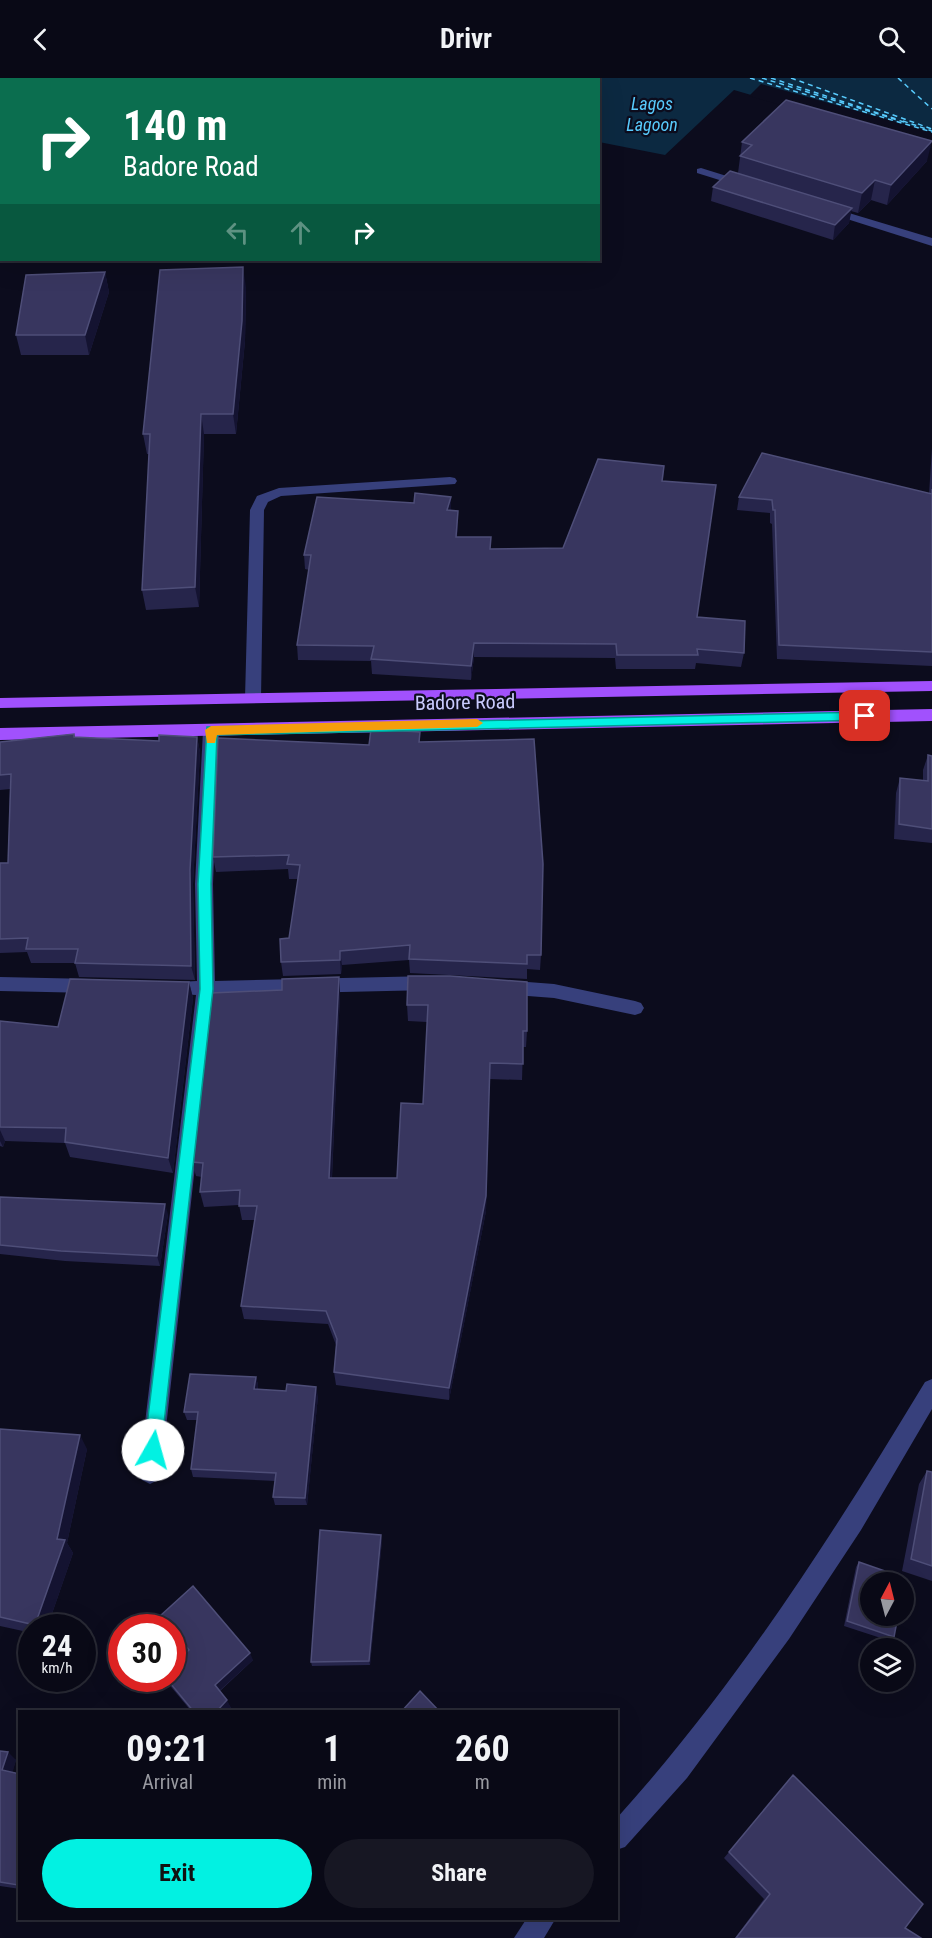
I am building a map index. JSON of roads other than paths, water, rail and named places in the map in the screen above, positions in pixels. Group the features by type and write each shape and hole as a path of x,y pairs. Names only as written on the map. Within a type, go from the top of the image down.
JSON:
{"main road":[{"name":"Badore Road","path":"0,703 932,686"},
{"name":"Badore Road","path":"0,734 590,720 932,715"}],"street":[{"path":"700,171 756,188"},
{"path":"822,208 932,242"},
{"path":"253,698 257,510 262,499 279,492 450,481"},
{"path":"150,1473 206,989 204,884 211,730"},
{"path":"150,987 206,989 353,982 450,983"},
{"path":"0,984 105,986"},
{"path":"485,986 554,991 634,1008"},
{"path":"618,1836 678,1770 781,1631 853,1522 932,1389"},
{"path":"527,1938 542,1920"}],"water":[{"name":"Lagos Lagoon","path":"600,78 932,78 932,148 734,90 665,155 600,142"}]}
